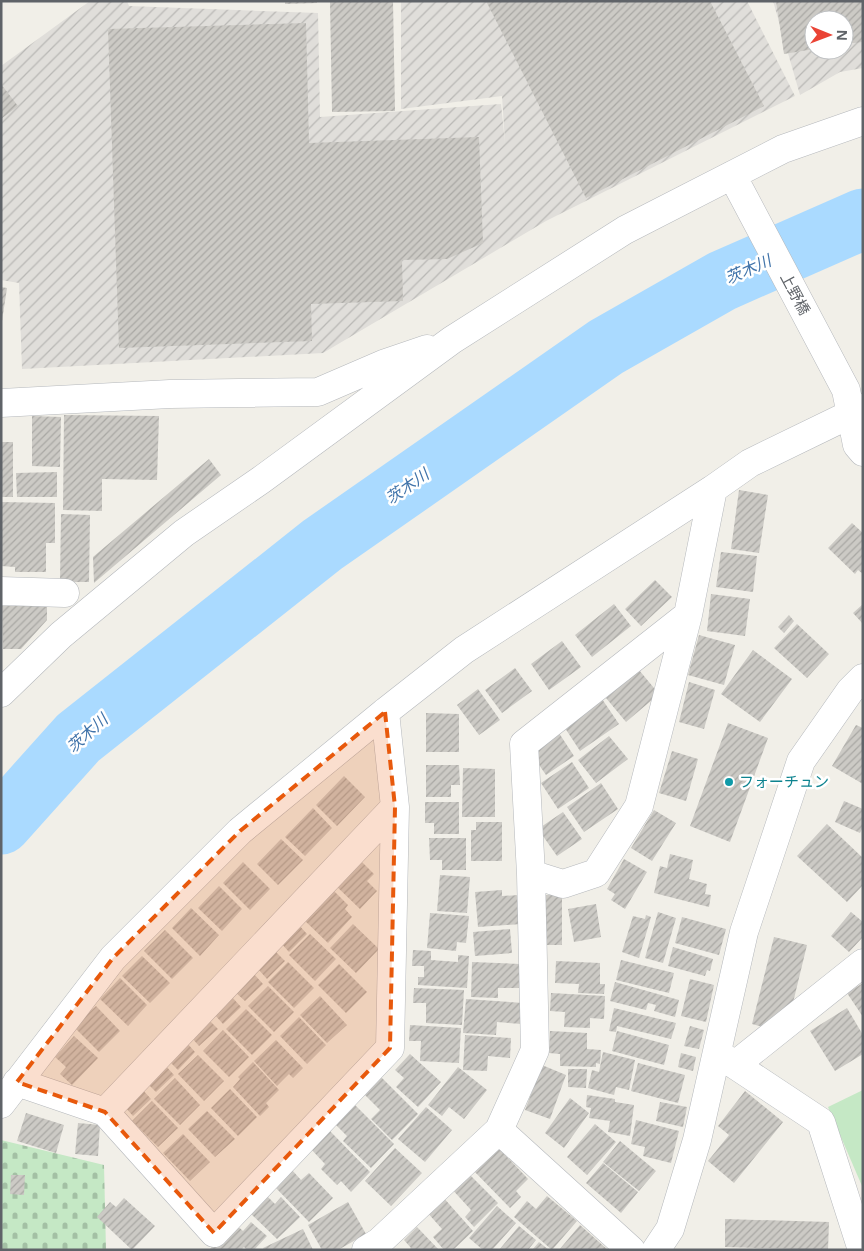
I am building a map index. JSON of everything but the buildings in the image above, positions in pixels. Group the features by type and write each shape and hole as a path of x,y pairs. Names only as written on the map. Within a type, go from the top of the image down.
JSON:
{"street":[{"path":"1,693 61,635 184,533 261,480 452,340 624,230 738,186 783,149 863,121"},
{"name":"上野橋","path":"738,186 853,404 857,446 863,452"},
{"path":"1,403 170,394 318,392 384,364 452,340"},
{"path":"1,1104 113,958 240,831 464,650 712,490 750,463 853,404"},
{"path":"531,874 563,884 596,873 639,806 688,615 712,490"},
{"path":"1,591 65,593"},
{"path":"366,1250 379,1242 499,1130 535,1050 531,874 524,744 688,615"},
{"path":"656,1250 670,1230 697,1140 726,1059 744,932 801,761 850,690 863,678"},
{"path":"17,1082 105,1112 214,1233 390,1048 396,807 385,712"},
{"path":"105,1112 396,807"},
{"path":"726,1059 863,963"},
{"path":"726,1059 820,1122 862,1250"},
{"path":"499,1130 631,1250"}],"highlighted area":[{"path":"385,712 395,807 390,1048 214,1233 105,1112 17,1082 113,958 240,831"}],"shaded area":[{"path":"90,1 127,1 129,6 318,13 320,117 501,104 505,143 502,96 401,109 401,1 747,1 795,96 546,221 323,353 22,369 19,283 1,280 1,66"},
{"path":"773,1 863,1 863,68 840,72 800,95"}],"green space":[{"path":"863,1090 863,1186 862,1186 828,1107"},
{"path":"1,1140 104,1165 106,1250 1,1250"}],"waterway":[{"name":"茨木川","path":"1,824 78,738 322,545 606,347 722,281 863,219"}],"place":[{"name":"フォーチュン","path":"729,782"}]}
